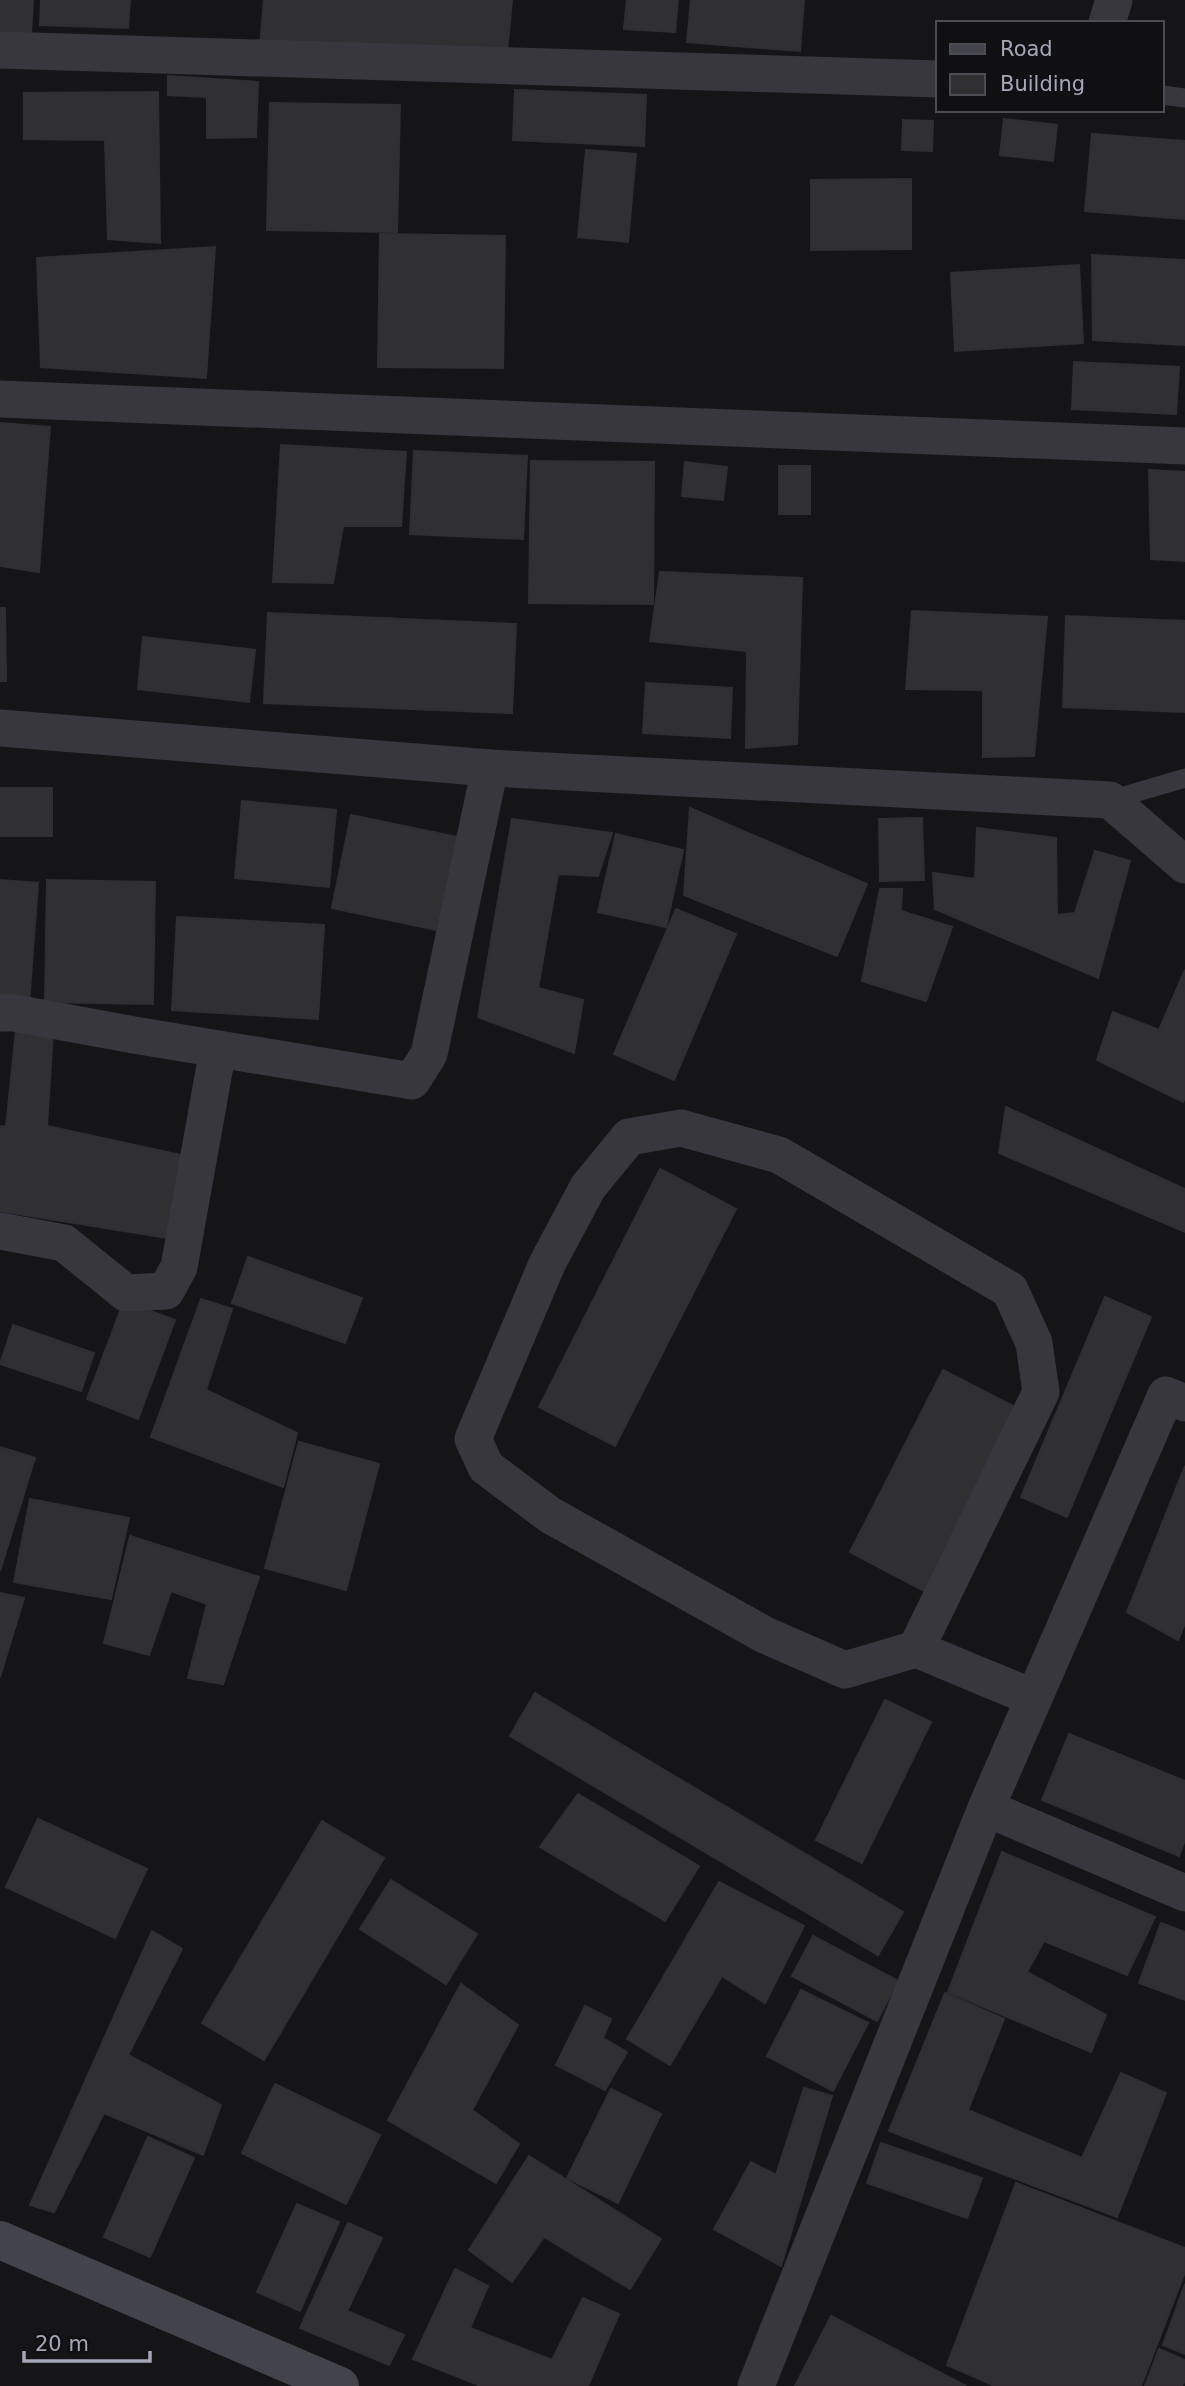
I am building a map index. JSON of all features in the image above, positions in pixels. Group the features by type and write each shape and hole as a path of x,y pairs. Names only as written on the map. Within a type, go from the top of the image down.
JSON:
{"street":[{"path":"1108,21 1114,0"},
{"path":"0,50 936,79"},
{"path":"0,399 1185,446"},
{"path":"0,728 490,768 1110,800 1185,865"},
{"path":"0,1013 14,1013 411,1081 429,1054 490,768"},
{"path":"0,1230 64,1243 125,1293 166,1291 179,1267 218,1049"},
{"path":"915,1649 1041,1392 1034,1343 1010,1290 779,1155 681,1128 629,1137 588,1187 547,1264 473,1439 486,1467 550,1515 765,1635 845,1670 915,1649 1034,1698"},
{"path":"755,2386 986,1808 1166,1395 1185,1403"},
{"path":"986,1808 1185,1893"},
{"path":"0,2240 340,2386"}],"lane":[{"path":"1164,95 1185,99"},
{"path":"1110,800 1185,778"}],"building":[{"path":"0,0 33,0 31,34 0,31"},
{"path":"41,0 130,0 128,28 40,25"},
{"path":"264,0 512,0 507,52 260,45"},
{"path":"627,0 678,0 675,32 624,29"},
{"path":"691,0 804,0 800,51 687,42"},
{"path":"168,76 258,82 256,137 207,138 207,97 168,95"},
{"path":"515,90 646,95 644,146 513,140"},
{"path":"158,92 160,243 108,239 105,140 24,139 24,93"},
{"path":"270,103 400,105 397,232 267,230"},
{"path":"1004,119 1057,125 1053,161 1000,155"},
{"path":"903,120 933,121 932,151 902,150"},
{"path":"1092,134 1185,141 1185,219 1085,211"},
{"path":"586,150 636,154 628,242 578,237"},
{"path":"911,179 911,249 811,250 811,180"},
{"path":"380,234 505,236 503,368 378,367"},
{"path":"215,247 206,378 41,367 37,258"},
{"path":"1092,255 1185,260 1185,345 1093,340"},
{"path":"1079,265 1083,343 955,351 951,273"},
{"path":"1074,362 1179,367 1176,414 1072,409"},
{"path":"0,423 50,427 39,572 0,566"},
{"path":"281,445 406,452 401,526 343,526 333,583 273,582"},
{"path":"414,451 527,456 523,539 410,534"},
{"path":"531,461 654,462 653,604 529,603"},
{"path":"685,462 727,467 723,500 682,496"},
{"path":"779,466 810,466 810,514 779,514"},
{"path":"1149,470 1185,472 1185,561 1151,559"},
{"path":"660,572 802,578 797,744 746,748 747,651 650,641"},
{"path":"0,608 5,608 6,681 0,681"},
{"path":"912,611 1047,617 1034,756 983,757 983,690 906,689"},
{"path":"268,613 516,624 512,713 264,703"},
{"path":"1066,616 1185,621 1185,712 1063,707"},
{"path":"143,637 255,650 249,702 138,689"},
{"path":"646,683 732,688 730,738 643,733"},
{"path":"0,788 52,788 52,836 0,836"},
{"path":"242,801 336,810 329,887 235,878"},
{"path":"690,808 867,884 837,956 684,895"},
{"path":"351,815 457,837 437,930 332,908"},
{"path":"922,818 924,880 880,881 879,819"},
{"path":"512,819 612,833 598,876 558,874 538,988 583,1000 574,1053 478,1017"},
{"path":"977,828 1056,838 1057,915 1075,913 1095,851 1130,861 1098,978 935,909 933,873 975,879"},
{"path":"616,834 683,850 666,927 598,912"},
{"path":"0,880 38,883 29,1004 0,1002"},
{"path":"47,880 155,882 153,1004 45,1002"},
{"path":"880,889 902,889 901,911 952,927 926,1001 862,981"},
{"path":"676,909 736,934 674,1080 614,1054"},
{"path":"177,917 324,925 318,1019 172,1010"},
{"path":"1185,970 1183,1102 1097,1060 1113,1012 1159,1030"},
{"path":"16,1030 53,1032 47,1126 181,1155 168,1238 0,1211 0,1126 6,1127"},
{"path":"1006,1107 1185,1189 1185,1232 999,1153"},
{"path":"660,1169 736,1209 615,1446 539,1407"},
{"path":"248,1257 362,1298 345,1343 232,1303"},
{"path":"1105,1297 1151,1317 1067,1517 1021,1497"},
{"path":"201,1299 232,1309 206,1390 297,1433 283,1487 151,1437"},
{"path":"124,1301 175,1320 138,1419 87,1399"},
{"path":"13,1325 94,1353 81,1391 0,1364"},
{"path":"943,1370 1017,1408 924,1591 850,1552"},
{"path":"299,1442 379,1464 346,1590 265,1568"},
{"path":"0,1447 35,1458 0,1571"},
{"path":"1185,1466 1185,1623 1178,1640 1127,1612"},
{"path":"30,1499 129,1518 111,1599 14,1582"},
{"path":"130,1536 259,1577 223,1684 188,1678 207,1604 171,1591 149,1655 104,1643"},
{"path":"0,1593 24,1598 0,1677"},
{"path":"535,1693 903,1912 878,1955 510,1736"},
{"path":"885,1700 931,1722 862,1863 816,1840"},
{"path":"1069,1734 1185,1781 1185,1840 1179,1856 1042,1800"},
{"path":"578,1794 699,1866 665,1921 540,1847"},
{"path":"38,1819 147,1869 115,1938 6,1887"},
{"path":"322,1821 384,1858 264,2060 202,2023"},
{"path":"1002,1852 1155,1917 1127,1975 1044,1941 1027,1972 1106,2015 1091,2052 948,1992"},
{"path":"391,1880 477,1934 446,1984 360,1929"},
{"path":"719,1882 804,1926 765,2003 722,1976 670,2065 627,2039"},
{"path":"1161,1923 1185,1932 1185,2000 1139,1983"},
{"path":"152,1931 182,1949 128,2055 221,2105 203,2155 104,2113 54,2212 30,2205"},
{"path":"813,1936 898,1981 877,2021 792,1976"},
{"path":"461,1984 518,2025 472,2110 519,2144 496,2183 388,2120"},
{"path":"801,1990 868,2023 833,2091 767,2056"},
{"path":"945,1993 1004,2019 968,2110 1082,2158 1121,2073 1166,2093 1117,2217 889,2131"},
{"path":"585,2006 611,2019 603,2038 627,2052 605,2090 556,2065"},
{"path":"275,2084 380,2135 346,2204 242,2153"},
{"path":"804,2088 832,2096 781,2266 714,2229 751,2162 776,2175"},
{"path":"611,2089 661,2114 618,2203 567,2178"},
{"path":"148,2137 194,2158 150,2257 104,2237"},
{"path":"881,2143 982,2178 967,2218 867,2183"},
{"path":"529,2156 661,2239 630,2289 544,2237 512,2282 469,2250"},
{"path":"1016,2183 1185,2248 1185,2272 1141,2386 995,2386 947,2365"},
{"path":"297,2204 339,2222 300,2311 257,2292"},
{"path":"348,2223 382,2238 347,2311 404,2335 389,2365 300,2328"},
{"path":"455,2269 488,2286 470,2328 552,2360 583,2298 619,2314 588,2386 481,2386 413,2359"},
{"path":"1185,2284 1185,2354 1163,2345"},
{"path":"831,2316 966,2386 795,2386"},
{"path":"1159,2349 1185,2360 1185,2380 1182,2386 1145,2386"}]}
